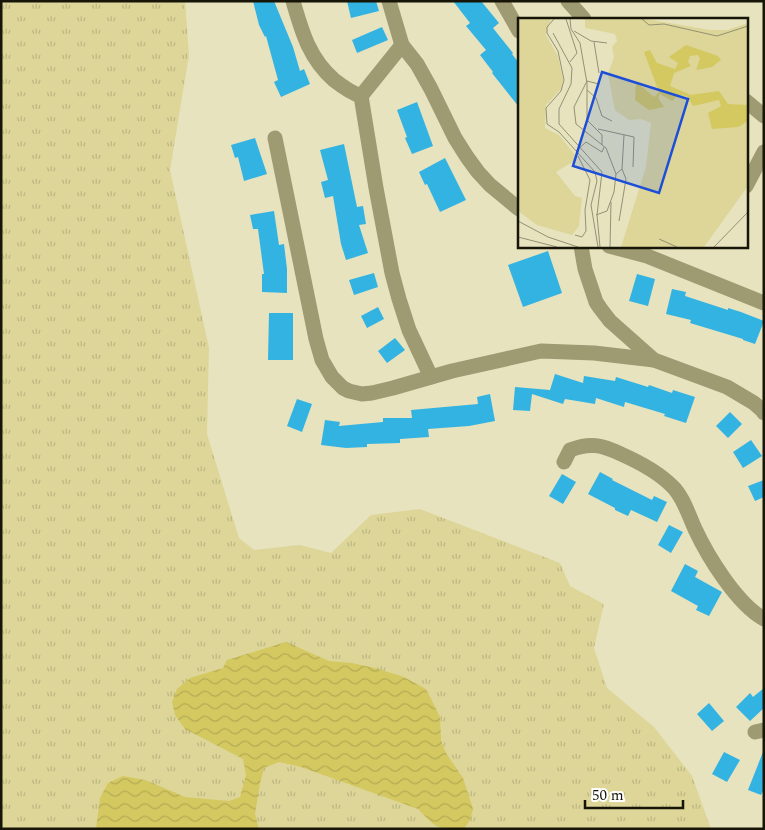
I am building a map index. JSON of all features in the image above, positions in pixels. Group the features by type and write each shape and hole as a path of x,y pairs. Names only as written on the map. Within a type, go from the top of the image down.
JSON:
{"street":[{"path":"293,1 302,32 319,65 342,86 352,93 361,96"},
{"path":"389,1 402,45 417,64 455,138 478,172 490,185 518,208"},
{"path":"502,1 518,29"},
{"path":"568,1 583,18"},
{"path":"402,45 361,96 392,273 409,330 431,377"},
{"path":"748,103 764,116"},
{"path":"274,138 322,360 332,377 343,388 362,394 372,393 452,371 541,351 594,353 654,360 733,390 754,403 764,413"},
{"path":"748,182 758,160"},
{"path":"581,248 585,269 600,308 610,321 654,360"},
{"path":"616,248 646,256 764,303"},
{"path":"564,462 570,450 582,445 595,445 637,461 661,477 673,487 682,501 704,548 728,583 746,605 764,619"}],"green space":[{"path":"1,1 185,1 189,55 170,170 209,348 207,434 239,538 254,550 300,545 331,553 371,515 420,509 560,563 570,586 604,604 594,648 607,688 654,727 692,776 711,829 1,829"}],"water":[{"path":"286,642 329,661 352,663 404,677 426,689 440,717 441,741 446,753 463,778 473,809 470,820 464,829 442,828 429,821 418,809 301,767 279,762 264,768 255,814 259,829 96,829 100,798 108,783 123,776 145,780 185,797 229,801 240,797 246,775 243,759 185,729 175,715 172,702 177,689 190,678 223,668 227,660"}],"building":[{"path":"253,1 274,1 293,47 300,71 304,69 310,84 281,97 274,82 278,80 266,36 259,25"},
{"path":"347,1 376,1 379,11 351,18"},
{"path":"453,1 481,1 499,23 493,28 518,62 518,106 480,55 486,50 466,26 470,23"},
{"path":"382,27 388,40 357,53 352,40"},
{"path":"417,102 433,146 412,154 397,110"},
{"path":"255,138 267,174 244,181 238,157 235,158 231,145"},
{"path":"344,144 357,207 363,206 366,224 359,225 368,253 346,260 341,244 333,196 325,198 321,182 328,180 320,150"},
{"path":"445,158 466,200 440,212 427,184 425,185 419,172"},
{"path":"274,211 279,245 284,244 287,293 262,292 262,274 264,274 258,229 253,229 250,215"},
{"path":"548,251 562,293 523,307 508,265"},
{"path":"374,273 378,287 354,295 349,280"},
{"path":"637,274 655,279 648,306 629,301"},
{"path":"672,289 686,292 685,296 728,310 728,308 741,312 764,321 755,344 690,323 691,320 666,314"},
{"path":"378,307 384,319 367,328 361,316"},
{"path":"269,313 293,313 293,360 268,360"},
{"path":"395,338 405,350 387,363 378,351"},
{"path":"555,374 583,383 584,376 615,381 616,377 648,387 649,385 672,393 673,390 695,397 686,423 664,416 665,414 625,402 624,407 596,398 595,404 565,399 563,404 532,394 530,411 513,410 515,387 550,390"},
{"path":"490,394 495,421 469,426 428,429 429,437 400,439 400,443 367,444 367,447 346,448 321,445 325,420 340,422 339,426 383,422 383,418 412,418 411,410 478,404 477,397"},
{"path":"297,399 312,404 302,432 287,426"},
{"path":"730,412 742,424 728,438 716,426"},
{"path":"751,440 762,456 743,468 733,452"},
{"path":"600,472 652,500 654,496 667,502 657,522 631,510 628,516 588,494"},
{"path":"562,474 576,482 563,504 549,496"},
{"path":"764,480 764,497 755,501 748,486"},
{"path":"669,525 683,532 671,553 658,545"},
{"path":"685,564 698,571 695,577 722,592 709,616 696,610 698,606 671,591"},
{"path":"764,688 764,708 750,721 736,707 750,693 753,697"},
{"path":"709,703 724,721 712,731 697,714"},
{"path":"724,752 740,760 727,782 712,774"},
{"path":"763,752 764,789 761,795 748,790"}]}
